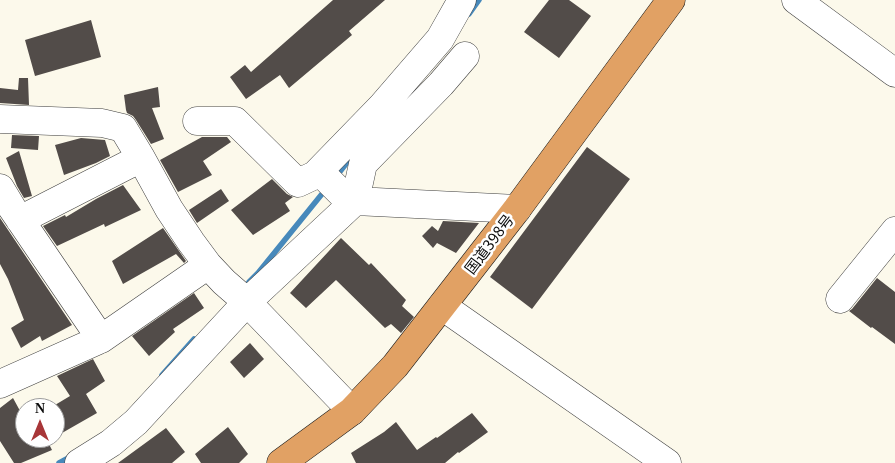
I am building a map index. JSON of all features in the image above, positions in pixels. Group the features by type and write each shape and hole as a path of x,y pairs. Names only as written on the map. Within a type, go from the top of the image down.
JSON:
{"highway":[{"name":"国道398号","path":"281,463 352,411 395,366 517,209 671,0"}],"street":[{"path":"333,186 384,105 440,39 462,0"},
{"path":"796,0 895,73"},
{"path":"79,463 111,443 136,422 231,287 333,186 363,164 441,84 465,56"},
{"path":"0,119 102,123 122,128 169,209 191,242 231,287 352,411"},
{"path":"196,121 235,121 298,183 517,209"},
{"path":"20,220 141,158"},
{"path":"0,188 102,339"},
{"path":"840,299 890,246"},
{"path":"0,384 102,339 231,287"},
{"path":"442,306 667,463"}],"building":[{"path":"333,0 385,0 349,31 352,35 289,88 280,75 246,99 230,77 245,65 251,72"},
{"path":"549,0 569,0 591,16 559,58 524,32"},
{"path":"91,20 101,57 35,76 25,40"},
{"path":"19,78 28,78 29,105 0,103 0,88 18,90"},
{"path":"158,87 160,107 152,108 164,139 151,144 133,116 127,113 124,95"},
{"path":"12,135 39,136 38,150 11,148"},
{"path":"202,137 227,137 231,142 203,161 212,175 178,192 160,160"},
{"path":"81,138 105,140 110,156 64,175 55,145"},
{"path":"587,147 630,179 532,309 490,277"},
{"path":"19,151 32,196 24,198 6,158"},
{"path":"272,179 287,194 293,197 285,203 290,211 253,235 231,210"},
{"path":"123,185 141,210 105,227 104,224 57,246 43,226 65,215 66,217"},
{"path":"221,189 229,201 197,223 189,210"},
{"path":"0,218 72,325 42,341 40,336 21,348 11,328 24,320 0,264"},
{"path":"443,221 479,223 456,253 437,243 433,248 422,236 432,226 438,231"},
{"path":"163,228 186,261 184,263 176,254 123,284 112,261"},
{"path":"341,238 369,265 371,263 406,300 402,306 414,317 401,333 391,324 385,328 336,280 306,308 290,293"},
{"path":"877,278 895,292 895,344 849,311"},
{"path":"194,293 204,308 173,329 175,332 149,356 132,336"},
{"path":"250,343 264,359 244,378 230,362"},
{"path":"93,359 105,381 86,394 97,413 65,431 65,399 70,396 57,376"},
{"path":"13,398 15,402 15,448 51,448 52,450 21,463 14,463 0,441 0,408"},
{"path":"472,413 488,432 445,463 356,463 351,453 396,422 417,450"},
{"path":"228,427 248,454 239,463 201,463 195,454"},
{"path":"166,428 185,452 172,463 118,463"}],"waterway":[{"path":"469,14 479,0"},
{"path":"335,178 352,156"},
{"path":"249,282 326,189"},
{"path":"162,375 194,339"},
{"path":"59,463 72,456"}]}
